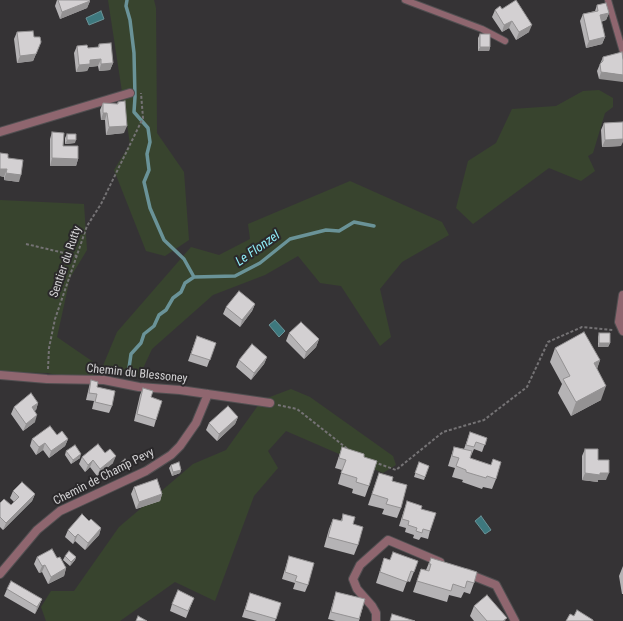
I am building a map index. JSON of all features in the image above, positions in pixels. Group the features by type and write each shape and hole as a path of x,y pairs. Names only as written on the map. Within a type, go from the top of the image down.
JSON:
{"street":[{"path":"0,132 130,93"},
{"path":"622,330 619,322 623,295"},
{"name":"Chemin du Blessoney","path":"0,375 47,379 104,380 139,387 180,390 270,403"},
{"name":"Chemin de Champ Pevy","path":"0,574 37,530 53,516 152,467 171,455 180,446 196,423 208,394"},
{"path":"376,621 376,613 353,580 360,565 388,540 445,564"},
{"path":"460,570 496,585 515,621"}],"lane":[{"path":"405,0 482,29 505,41"},
{"path":"608,0 623,52"}],"path":[{"name":"Sentier du Rutty","path":"47,379 49,348 55,320 87,226 101,204 138,124 143,118 140,91"},
{"path":"26,244 77,256"},
{"path":"370,461 396,470 443,432 484,420 527,387 548,342 582,327 622,330"},
{"path":"270,403 297,409 351,451"}],"green space":[{"path":"108,0 154,0 156,8 157,133 184,172 189,240 165,256 146,251 114,170 130,144"},
{"path":"599,90 613,98 613,107 605,113 593,153 588,156 595,171 581,181 549,168 473,224 456,208 468,161 496,143 512,109 556,106 583,91"},
{"path":"350,181 442,222 449,235 402,262 380,289 391,337 380,346 341,286 320,283 298,256 265,275 213,295 152,349 139,377 102,368 117,332 191,247 219,255 250,239 248,224"},
{"path":"0,200 84,204 87,250 70,278 57,337 102,368 84,382 48,373 0,372"},
{"path":"291,389 310,397 393,456 396,465 383,473 286,431 268,451 278,468 254,496 215,601 175,582 120,621 46,621 41,607 51,591 74,591 119,527 193,464 226,450 262,400"}],"water":[{"path":"101,11 104,19 89,25 86,18"},
{"path":"275,320 285,331 279,337 269,325"},
{"path":"481,516 491,530 485,534 475,521"}],"building":[{"path":"58,0 89,0 90,1 62,12"},
{"path":"516,0 532,25 519,32 512,21 504,25 495,10 500,6 502,9"},
{"path":"606,3 609,13 600,15 605,37 589,41 583,14 598,11 597,5"},
{"path":"33,31 34,37 40,37 41,42 36,54 20,56 17,32"},
{"path":"480,34 490,34 490,47 480,47"},
{"path":"111,43 113,63 101,64 101,59 90,60 90,64 79,65 77,46 87,45 88,48 99,47 99,44"},
{"path":"622,52 623,75 601,72 600,64 603,61 603,57"},
{"path":"125,101 127,126 109,127 107,113 103,113 103,103 118,104 118,102"},
{"path":"623,122 623,139 605,140 604,123"},
{"path":"52,132 64,133 63,146 78,146 78,159 52,158"},
{"path":"67,134 76,134 76,140 67,140"},
{"path":"0,153 8,154 8,158 23,160 21,175 6,173 7,169 0,169"},
{"path":"239,291 255,304 242,320 226,307"},
{"path":"301,322 319,339 306,352 289,333"},
{"path":"584,332 600,360 594,363 606,386 576,402 563,379 570,376 555,348"},
{"path":"599,333 610,333 610,343 599,343"},
{"path":"197,336 216,343 210,360 191,354"},
{"path":"252,344 267,357 254,373 239,360"},
{"path":"91,380 98,382 97,387 115,391 112,406 95,402 97,394 89,393"},
{"path":"143,388 153,391 151,397 162,401 156,420 137,414"},
{"path":"31,393 38,403 32,407 37,415 26,424 14,407"},
{"path":"228,406 238,417 219,434 209,423"},
{"path":"50,426 57,435 62,431 68,439 51,451 45,443 39,447 32,439"},
{"path":"470,432 487,438 485,445 476,442 474,447 466,445"},
{"path":"98,444 105,453 110,449 116,456 100,469 93,460 88,465 82,457"},
{"path":"75,445 81,454 73,460 66,451"},
{"path":"342,447 364,454 364,457 377,461 369,486 356,482 357,478 341,473 346,460 339,458"},
{"path":"454,447 472,451 470,458 491,465 493,459 501,462 496,479 487,476 486,478 466,472 466,470 456,466 459,458 452,456"},
{"path":"585,449 598,449 598,460 609,460 609,473 600,473 600,475 585,473"},
{"path":"125,459 128,463 121,469 118,465"},
{"path":"179,462 181,470 173,472 171,465"},
{"path":"419,462 429,466 425,477 415,473"},
{"path":"379,473 393,477 392,481 407,485 401,508 386,504 388,499 372,494"},
{"path":"157,479 162,494 139,502 134,487"},
{"path":"22,482 35,494 6,523 0,517 0,503 4,499 11,505 19,497 13,491"},
{"path":"407,501 422,506 421,509 436,513 430,531 423,529 422,533 416,531 417,528 408,525 409,521 402,519"},
{"path":"82,514 89,521 91,519 101,528 88,543 78,534 75,537 68,530"},
{"path":"343,514 355,517 353,524 363,527 358,545 328,537 333,519 342,521"},
{"path":"52,549 57,558 60,557 66,568 51,577 45,565 42,566 37,557"},
{"path":"69,551 76,557 71,562 65,556"},
{"path":"393,552 418,561 414,572 411,571 407,582 380,572 384,558 390,560"},
{"path":"289,556 314,563 308,585 295,581 297,576 285,572"},
{"path":"431,558 477,572 474,583 467,581 465,588 453,584 451,591 417,581 421,569 429,571"},
{"path":"11,581 42,599 37,607 7,589"},
{"path":"178,590 194,598 188,611 172,604"},
{"path":"336,592 365,599 359,619 331,612"},
{"path":"250,593 281,603 276,619 245,610"},
{"path":"487,595 507,618 503,621 487,621 474,606"},
{"path":"577,610 593,621 566,621 570,614 574,616"},
{"path":"392,614 415,621 390,621"},
{"path":"138,616 147,621 136,621"}],"waterway":[{"path":"127,0 126,6 130,20 134,53 134,112 148,128 150,142 147,154 149,170 144,182 150,208 164,240 184,259 194,277"},
{"name":"Le Flonzel","path":"129,368 131,354 141,343 144,334 154,326 159,315 166,310 173,298 181,292 185,283 194,277 235,276 260,263 290,239 326,230 339,231 354,222 374,226"}]}
